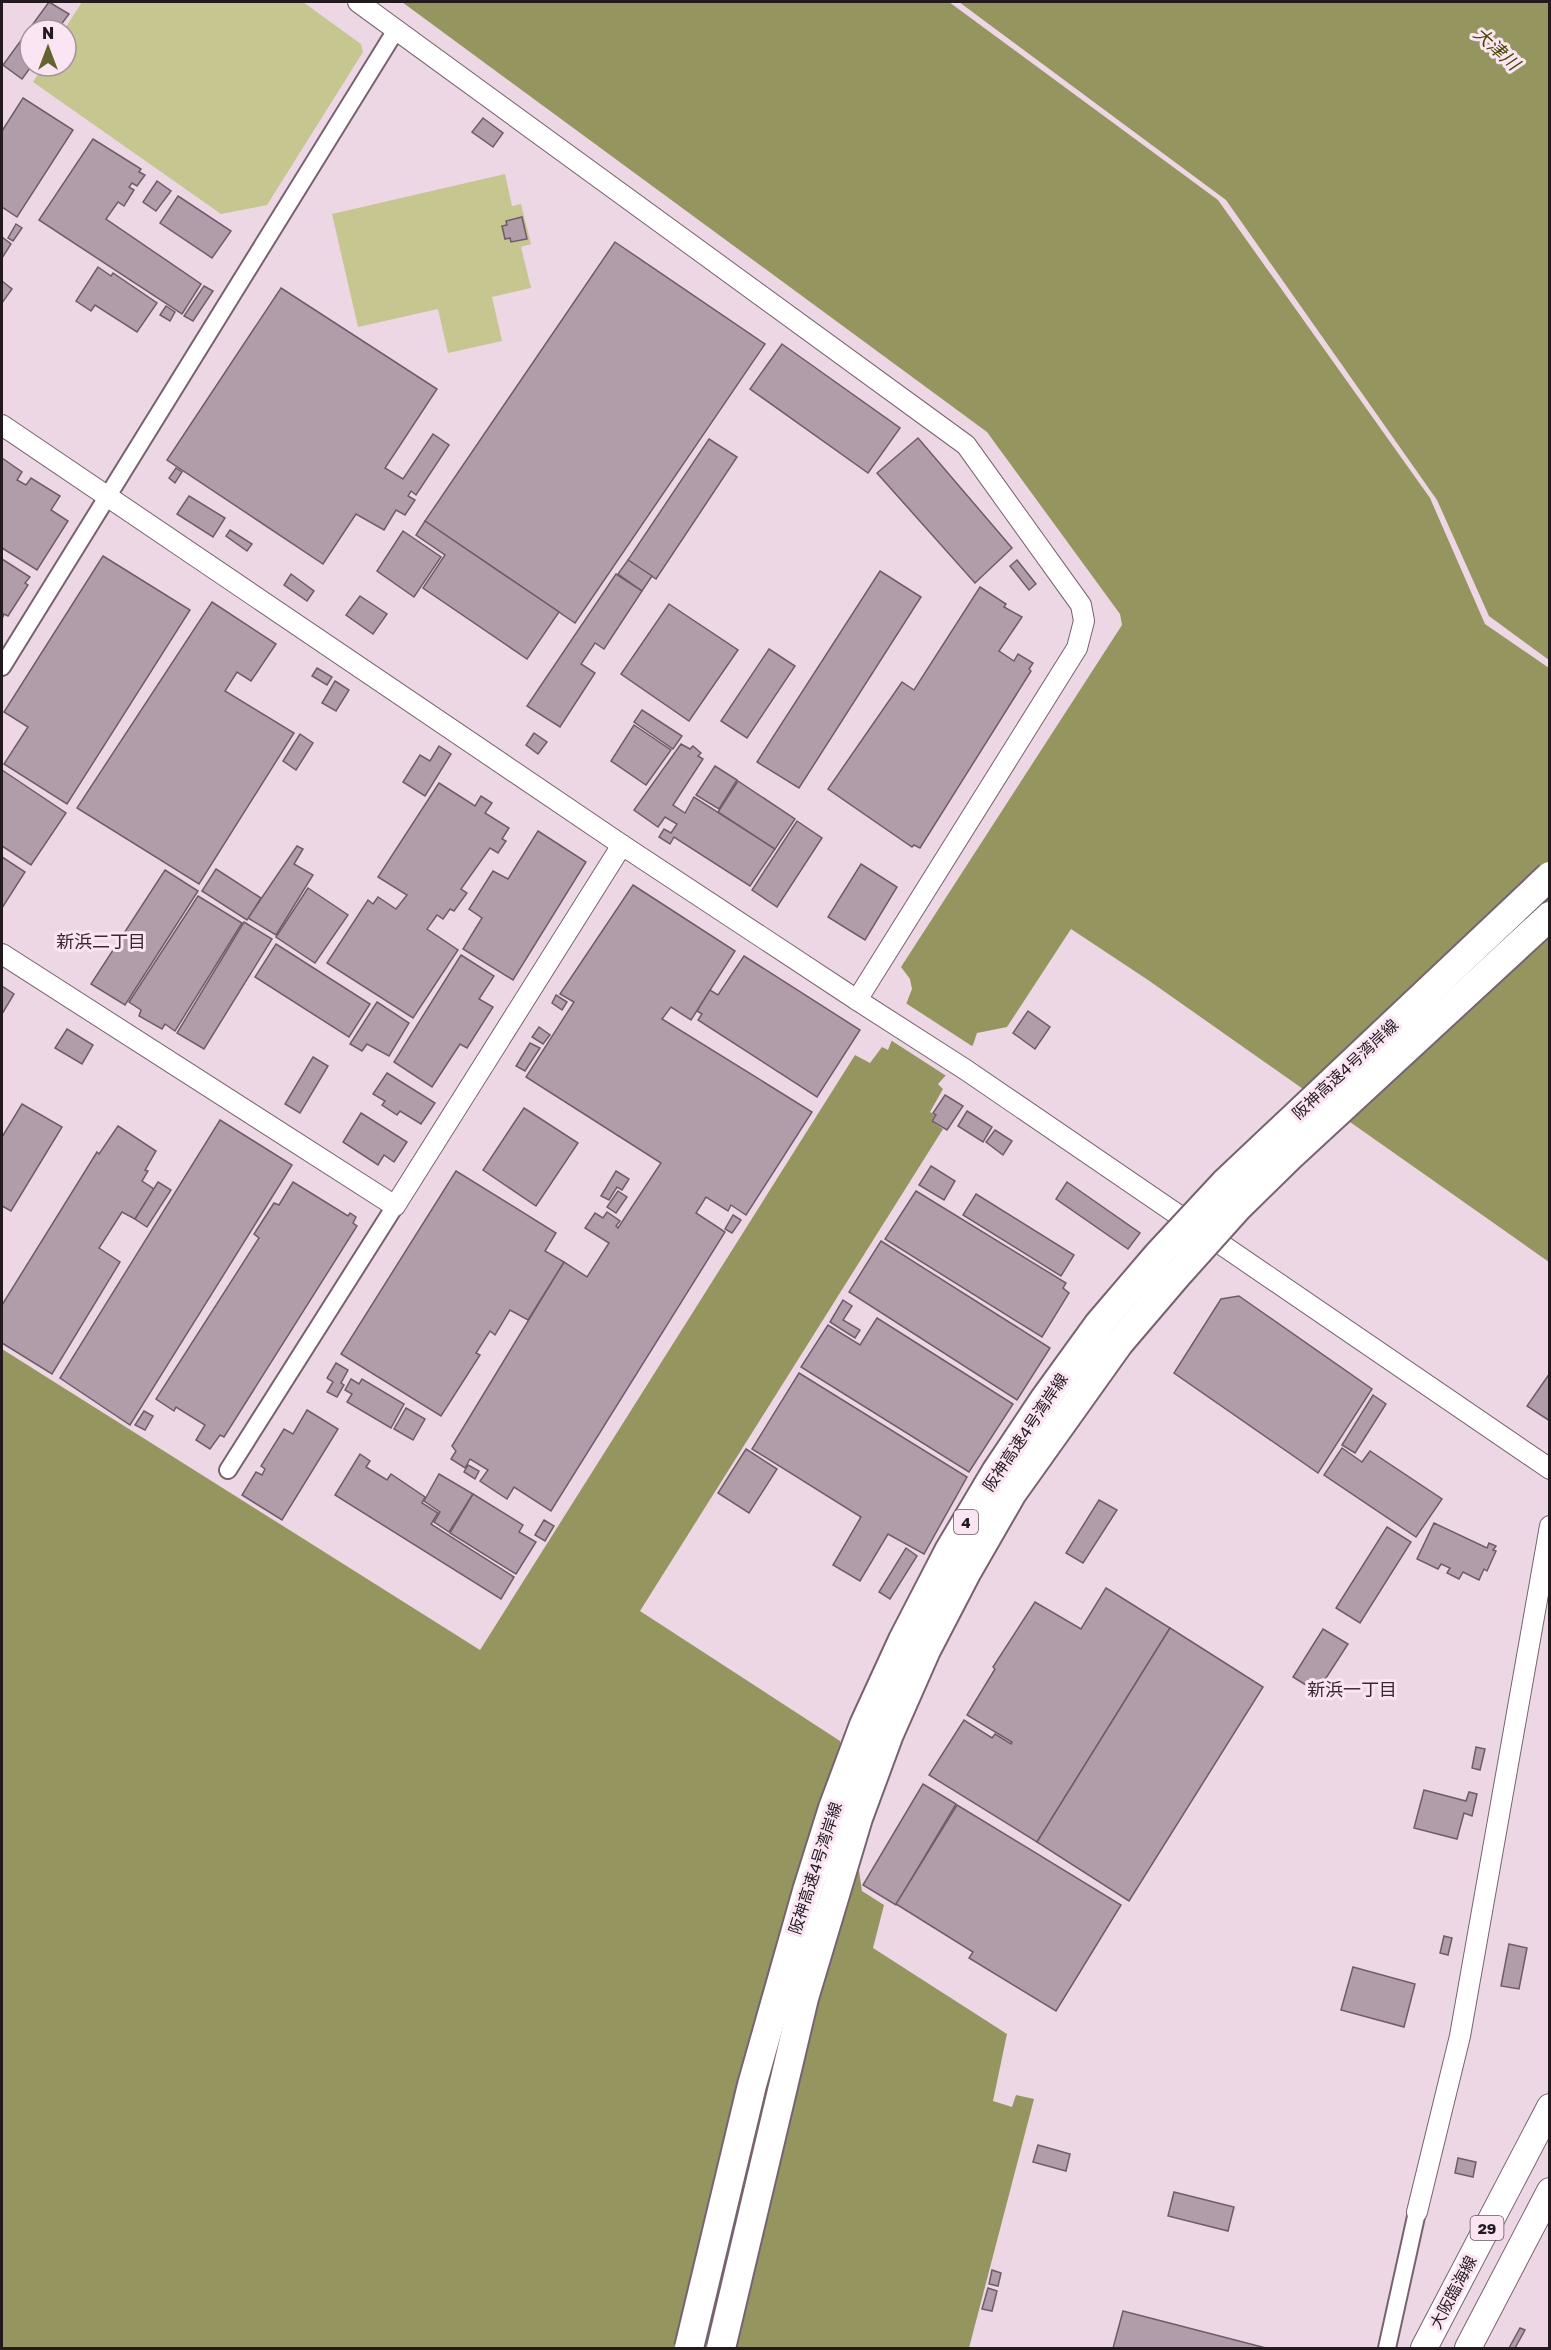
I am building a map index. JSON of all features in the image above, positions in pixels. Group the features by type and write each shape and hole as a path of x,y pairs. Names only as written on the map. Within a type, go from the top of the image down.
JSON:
{"highway":[{"name":"阪神高速4号湾岸線","path":"689,2349 752,2085 803,1902 830,1818 864,1725 903,1640 949,1551 996,1472 1044,1400 1099,1324 1158,1255 1225,1183 1550,876"},
{"name":"阪神高速4号湾岸線","path":"722,2349 804,1998 858,1818 889,1734 926,1650 966,1573 1012,1493 1119,1342 1238,1207 1323,1125 1550,916"}],"main road":[{"name":"大阪臨海線","path":"1424,2349 1550,2107"},
{"name":"29","path":"1468,2349 1550,2191"}],"street":[{"path":"358,2 966,445 1082,605 1084,621 1077,648 857,1000"},
{"path":"2,667 396,30"},
{"path":"2,425 622,845 966,1070 1550,1469"},
{"path":"228,1470 622,845"},
{"path":"2,954 395,1206"},
{"path":"1387,2349 1417,2212 1460,2036 1550,1526"}],"green space":[{"path":"82,2 303,2 361,44 363,52 267,205 221,214 33,82 36,78 78,78 78,18 72,18"},
{"path":"505,174 512,206 521,204 531,244 521,247 531,288 492,297 502,341 448,353 438,309 358,327 332,214"}],"water":[{"name":"大津川","path":"402,2 1549,2 1549,1262 1148,980 1071,929 1007,1027 977,1033 973,1045 938,1084 943,1089 930,1112 935,1115 931,1121 943,1129 640,1611 840,1741 862,1891 884,1905 873,1948 1007,2034 993,2101 1012,2107 1016,2095 1034,2099 969,2348 2,2348 2,1349 480,1650 855,1055 870,1063 882,1047 888,1050 912,989 910,979 901,967 1122,625 1120,614 987,432"}],"pier":[{"path":"949,2 959,2 1226,200 1437,500 1489,616 1549,660 1549,668 1485,624 1430,498 1218,200"},
{"path":"904,1002 975,1048 948,1077 889,1039"}],"building":[{"path":"49,2 69,14 66,18 37,18"},
{"path":"18,44 18,76 3,65"},
{"path":"23,98 73,130 17,217 2,207 2,131"},
{"path":"483,118 503,133 493,147 472,132"},
{"path":"93,139 141,169 139,172 145,175 137,186 132,183 129,187 134,190 124,206 118,202 106,219 201,284 182,314 39,220"},
{"path":"157,181 171,191 156,211 143,202"},
{"path":"178,196 231,231 212,258 160,223"},
{"path":"522,217 527,239 511,242 510,238 505,239 502,226 507,225 506,221"},
{"path":"16,224 22,228 13,241 8,238"},
{"path":"2,237 11,244 2,258"},
{"path":"615,242 765,344 575,623 425,521"},
{"path":"98,267 111,276 113,273 157,303 137,332 95,305 91,311 76,301"},
{"path":"2,281 12,289 2,303"},
{"path":"204,286 213,291 193,321 184,316"},
{"path":"281,288 437,389 385,468 403,479 433,434 449,445 416,495 411,491 408,496 415,500 405,515 396,510 384,530 356,514 323,564 167,460"},
{"path":"166,306 175,312 170,321 160,315"},
{"path":"782,344 900,428 868,473 750,389"},
{"path":"918,438 1012,548 975,583 877,473"},
{"path":"709,439 737,457 656,579 628,560"},
{"path":"2,458 22,472 17,480 26,485 31,478 60,496 51,510 68,521 37,570 2,548"},
{"path":"176,468 182,472 175,483 169,478"},
{"path":"189,496 225,518 213,537 177,514"},
{"path":"425,521 559,612 527,659 423,588 445,555 416,535"},
{"path":"230,530 252,544 247,551 226,536"},
{"path":"403,531 441,557 414,597 377,571"},
{"path":"103,556 190,610 67,804 4,764 28,727 4,712"},
{"path":"2,559 30,577 25,583 28,585 8,616 4,614 2,619"},
{"path":"628,560 652,576 642,591 618,574"},
{"path":"1017,560 1036,584 1029,590 1010,566"},
{"path":"880,571 921,597 799,788 757,762"},
{"path":"291,574 314,591 307,601 284,585"},
{"path":"616,574 642,591 604,649 595,643 581,664 595,673 560,727 527,706"},
{"path":"980,587 1006,604 1004,607 1022,617 999,651 1014,661 1018,654 1033,663 1029,669 1031,671 920,848 914,845 912,847 828,789 902,682 914,690"},
{"path":"360,596 387,614 373,634 346,615"},
{"path":"212,602 276,644 251,681 237,672 225,691 294,733 199,884 77,808"},
{"path":"669,604 738,650 689,721 621,674"},
{"path":"769,649 795,666 747,738 721,721"},
{"path":"317,668 332,677 327,685 312,676"},
{"path":"335,681 349,690 336,711 322,703"},
{"path":"642,710 682,736 673,749 634,722"},
{"path":"634,725 671,750 646,785 611,761"},
{"path":"534,733 547,742 538,754 526,745"},
{"path":"300,734 313,743 296,770 283,761"},
{"path":"681,744 690,749 693,746 701,753 698,756 703,759 673,805 685,813 694,797 775,849 750,886 674,837 670,844 659,837 664,829 671,833 677,824 665,817 658,827 634,810"},
{"path":"439,746 451,754 425,796 403,782 420,755 430,761"},
{"path":"715,766 737,780 719,809 696,795"},
{"path":"2,770 66,813 31,865 2,846"},
{"path":"738,781 795,819 775,849 718,812"},
{"path":"439,783 475,806 481,796 492,803 485,813 509,828 502,839 506,841 498,853 490,848 461,889 467,893 454,911 450,909 443,919 437,915 427,929 458,950 413,1018 327,963 368,900 373,904 378,897 396,909 407,895 378,877"},
{"path":"797,821 822,838 777,907 752,890"},
{"path":"538,831 586,862 513,980 463,949 482,918 469,909 493,871 508,879"},
{"path":"297,846 303,849 294,864 313,875 276,935 248,918"},
{"path":"2,857 25,872 2,908"},
{"path":"861,864 897,887 865,940 828,917"},
{"path":"216,869 261,898 247,920 202,891"},
{"path":"165,870 198,891 125,1005 91,984"},
{"path":"633,885 735,951 691,1020 671,1007 662,1019 812,1112 746,1215 731,1205 728,1211 706,1197 696,1213 725,1232 551,1511 514,1487 507,1499 480,1481 488,1470 470,1459 465,1468 451,1459 456,1451 452,1446 564,1262 587,1277 609,1243 585,1228 595,1213 603,1218 607,1212 620,1221 616,1226 618,1228 661,1163 526,1077 574,1002 560,994"},
{"path":"308,888 348,915 315,963 276,937"},
{"path":"198,896 242,923 175,1031 165,1024 162,1029 139,1016 141,1010 129,1002"},
{"path":"244,922 272,939 204,1049 177,1033"},
{"path":"276,944 370,1004 349,1037 255,977"},
{"path":"461,955 494,976 479,999 493,1007 467,1048 460,1044 432,1087 394,1062"},
{"path":"744,956 860,1030 817,1097 698,1020 702,1014 697,1011 710,990 718,995"},
{"path":"2,986 14,994 2,1014"},
{"path":"556,995 567,1002 562,1010 552,1003"},
{"path":"377,1002 409,1023 389,1056 367,1044 362,1051 350,1044"},
{"path":"1028,1011 1050,1027 1035,1049 1013,1033"},
{"path":"539,1027 550,1035 543,1044 532,1037"},
{"path":"67,1029 93,1045 82,1064 55,1048"},
{"path":"530,1043 540,1048 525,1071 516,1066"},
{"path":"313,1057 328,1066 300,1113 285,1104"},
{"path":"387,1073 435,1103 421,1124 400,1111 397,1115 382,1105 385,1101 373,1094"},
{"path":"945,1095 963,1106 947,1130 932,1121 936,1115 933,1113"},
{"path":"22,1104 62,1127 11,1211 2,1206 2,1137"},
{"path":"524,1108 578,1143 536,1206 483,1170"},
{"path":"967,1111 992,1127 983,1142 958,1126"},
{"path":"361,1113 407,1142 394,1162 384,1155 378,1165 343,1142"},
{"path":"220,1120 292,1165 130,1425 60,1378"},
{"path":"118,1126 156,1151 145,1170 148,1171 142,1181 154,1189 135,1219 122,1212 99,1248 120,1262 52,1374 2,1343 2,1305 97,1152 99,1154"},
{"path":"995,1130 1012,1141 1003,1155 986,1142"},
{"path":"931,1166 955,1181 944,1200 919,1185"},
{"path":"456,1171 556,1233 545,1251 564,1262 528,1320 510,1310 495,1335 490,1331 476,1353 480,1355 441,1416 341,1354"},
{"path":"616,1171 629,1179 622,1190 617,1187 609,1200 601,1196"},
{"path":"158,1182 171,1190 147,1227 135,1219"},
{"path":"293,1182 348,1216 350,1213 356,1217 353,1223 357,1226 224,1437 220,1435 210,1449 196,1440 205,1425 176,1407 174,1411 156,1399 259,1238 254,1234 274,1203 279,1205"},
{"path":"1067,1182 1140,1233 1128,1249 1056,1199"},
{"path":"618,1191 627,1197 616,1213 607,1207"},
{"path":"916,1191 1066,1283 1063,1288 1069,1293 1042,1337 885,1239"},
{"path":"976,1194 1074,1255 1061,1276 963,1215"},
{"path":"733,1215 741,1220 732,1233 725,1229"},
{"path":"881,1241 1050,1348 1017,1400 849,1292"},
{"path":"1239,1296 1372,1389 1318,1473 1174,1373 1221,1299"},
{"path":"843,1300 852,1306 843,1320 860,1330 855,1338 830,1322"},
{"path":"877,1318 1013,1404 969,1472 801,1367 828,1325 860,1345"},
{"path":"336,1363 348,1370 341,1383 344,1385 337,1397 327,1392 333,1382 327,1378"},
{"path":"799,1373 967,1477 924,1554 888,1534 860,1581 833,1565 861,1517 752,1449"},
{"path":"1550,1373 1550,1421 1527,1406"},
{"path":"351,1379 359,1384 362,1379 404,1404 391,1428 347,1402 352,1394 345,1390"},
{"path":"1373,1395 1386,1404 1355,1453 1342,1445"},
{"path":"406,1408 425,1419 413,1440 394,1429"},
{"path":"307,1410 338,1429 282,1520 242,1495 256,1472 262,1475 265,1469 261,1466 284,1429 293,1434"},
{"path":"144,1411 153,1416 145,1430 135,1425"},
{"path":"1342,1448 1362,1462 1370,1451 1442,1499 1416,1537 1324,1475"},
{"path":"746,1449 777,1469 749,1513 718,1493"},
{"path":"360,1454 370,1461 366,1467 387,1480 391,1474 425,1497 422,1503 438,1513 431,1524 514,1577 501,1599 335,1495"},
{"path":"468,1465 479,1471 475,1479 464,1472"},
{"path":"439,1474 473,1494 449,1532 434,1522 440,1512 424,1501"},
{"path":"473,1494 523,1525 519,1532 536,1542 516,1574 450,1533"},
{"path":"1099,1500 1117,1510 1083,1563 1066,1553"},
{"path":"544,1520 554,1526 545,1541 535,1535"},
{"path":"1434,1523 1487,1548 1489,1543 1496,1546 1487,1571 1484,1569 1479,1580 1463,1572 1459,1579 1447,1573 1450,1568 1441,1564 1438,1569 1417,1559"},
{"path":"1387,1527 1411,1542 1360,1623 1336,1608"},
{"path":"906,1548 917,1556 890,1599 879,1592"},
{"path":"1106,1588 1170,1628 1037,1842 929,1775 964,1720 992,1738 995,1734 1011,1744 1012,1742 967,1715 995,1669 993,1667 1035,1602 1081,1629"},
{"path":"1170,1628 1263,1687 1129,1901 1037,1842"},
{"path":"1323,1629 1348,1644 1317,1692 1293,1677"},
{"path":"1476,1747 1485,1749 1480,1770 1472,1768"},
{"path":"923,1784 956,1804 896,1905 863,1885"},
{"path":"1424,1790 1466,1801 1469,1792 1477,1794 1472,1816 1464,1813 1457,1839 1414,1828"},
{"path":"957,1805 1121,1905 1056,2011 969,1958 973,1952 896,1904"},
{"path":"1444,1936 1452,1938 1448,1955 1440,1953"},
{"path":"1509,1944 1527,1948 1519,1989 1501,1986"},
{"path":"1353,1967 1415,1984 1404,2027 1341,2010"},
{"path":"1038,2145 1070,2154 1066,2171 1033,2162"},
{"path":"1458,2158 1476,2162 1473,2177 1455,2173"},
{"path":"1174,2192 1234,2207 1228,2231 1168,2216"},
{"path":"992,2270 1001,2273 998,2286 989,2284"},
{"path":"988,2288 997,2291 992,2311 982,2309"},
{"path":"1123,2311 1266,2348 1113,2348"},
{"path":"1520,2328 1525,2330 1515,2348 1509,2348"}],"district":[{"name":"新浜二丁目","path":"101,941"},
{"name":"新浜一丁目","path":"1352,1689"}]}
